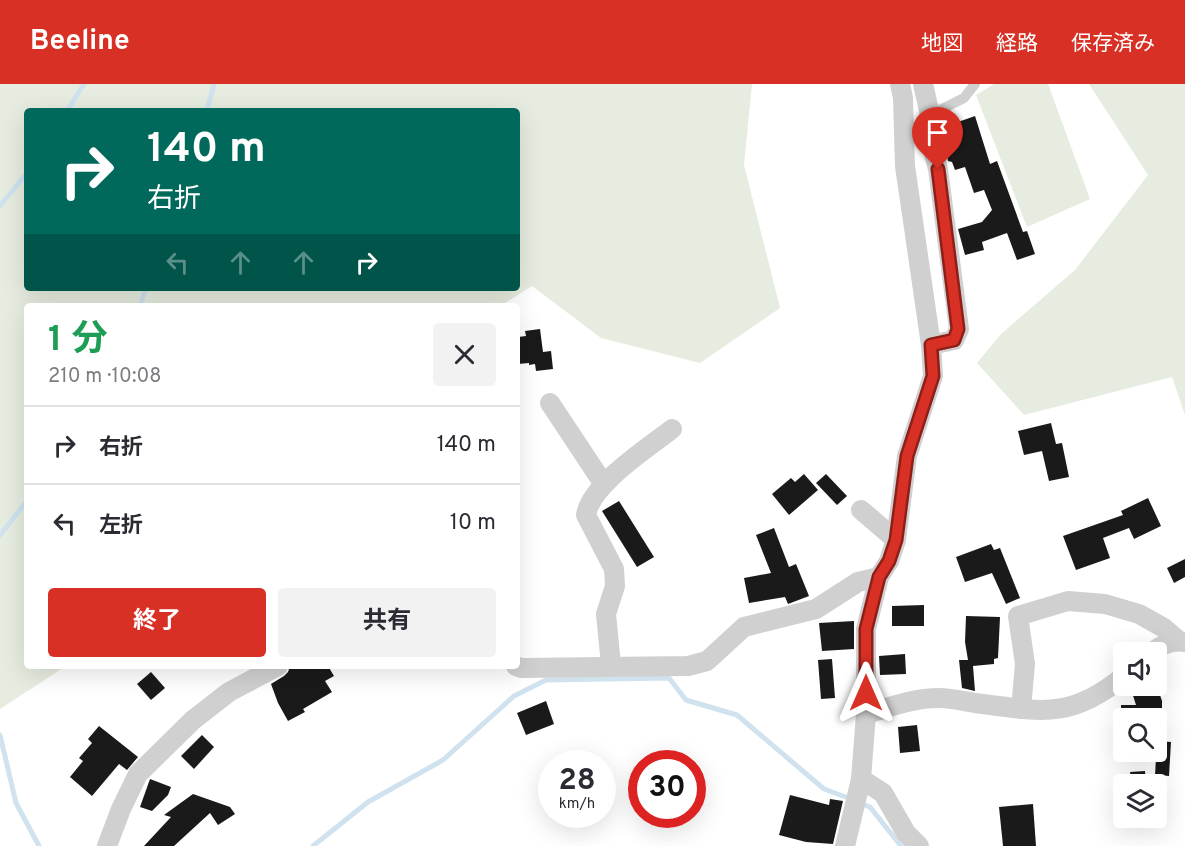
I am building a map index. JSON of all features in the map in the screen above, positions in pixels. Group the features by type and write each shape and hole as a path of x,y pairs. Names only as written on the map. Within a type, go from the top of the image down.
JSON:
{"street":[{"path":"845,846 861,778 866,714 866,629 879,577 889,561 896,540 907,456 933,376 931,345 905,166 903,98 900,84"},
{"path":"923,84 930,115 929,135 938,169 958,329 954,340 931,345"},
{"path":"550,403 603,483"},
{"path":"611,665 606,614 615,586 614,569 586,515 587,507 603,483 672,429"},
{"path":"861,510 896,540"},
{"path":"520,667 688,666 707,661 744,627 816,609 858,582 879,577"},
{"path":"1021,709 1025,664 1018,616 1068,602 1106,604 1139,614 1164,628 1182,642"},
{"path":"1167,644 1182,642"},
{"path":"107,846 138,774 193,720 229,692 272,669"},
{"path":"866,714 917,699 941,698 1054,711 1076,706 1113,685"},
{"path":"861,778 883,793 906,833 919,846"}],"lane":[{"path":"930,115 964,98 975,84"}],"shaded area":[{"path":"0,84 752,84 744,165 780,308 700,363 601,338 532,286 505,303 24,303 24,669 61,669 0,709"},
{"path":"994,84 1048,84 1090,199 1027,227 976,95"},
{"path":"1089,84 1185,84 1185,415 1172,377 1024,415 977,363 1001,334 1075,270 1148,175"}],"building":[{"path":"975,116 990,164 997,161 1023,232 1027,231 1035,254 1017,260 1007,233 982,242 984,250 965,255 958,229 982,222 992,210 984,190 974,193 965,167 955,170 952,162 948,161 941,128"},
{"path":"540,329 543,352 551,351 553,369 536,371 535,364 520,364 520,337 526,336 525,331"},
{"path":"1051,423 1056,444 1062,443 1069,477 1049,481 1042,451 1024,455 1018,431"},
{"path":"804,474 818,490 789,515 772,494 791,478 795,482"},
{"path":"826,474 847,496 837,505 816,483"},
{"path":"1148,498 1161,526 1134,539 1129,528 1103,538 1110,558 1076,570 1063,536 1123,515 1121,511"},
{"path":"619,501 654,557 637,567 602,511"},
{"path":"774,528 789,567 796,564 809,596 788,604 785,597 749,603 744,578 771,573 756,535"},
{"path":"991,544 994,550 1000,548 1020,598 1006,604 992,573 965,582 956,557"},
{"path":"1185,559 1185,577 1174,583 1167,568"},
{"path":"924,605 924,626 892,626 892,606"},
{"path":"966,616 1000,617 998,658 994,659 994,664 973,666 975,691 962,688 959,660 968,660 965,642"},
{"path":"854,621 854,649 822,651 819,623"},
{"path":"905,654 906,674 880,675 879,656"},
{"path":"832,659 835,698 821,699 818,660"},
{"path":"289,669 330,669 334,676 325,681 332,692 303,709 305,712 288,721 271,684"},
{"path":"151,672 165,688 151,700 137,684"},
{"path":"1133,696 1160,696 1162,701 1162,708 1121,708 1121,705 1136,705"},
{"path":"546,701 554,724 526,735 517,713"},
{"path":"917,725 920,751 900,753 898,727"},
{"path":"99,726 138,757 127,770 119,764 92,796 70,777 83,761 79,758 92,743 88,739"},
{"path":"202,735 214,747 194,769 181,756"},
{"path":"1167,742 1171,742 1169,776 1155,774 1156,762 1167,762"},
{"path":"1145,771 1145,774 1130,774 1130,772"},
{"path":"150,779 171,787 168,795 152,811 140,807"},
{"path":"193,794 230,807 235,814 218,825 210,813 174,846 144,846 171,817 164,815"},
{"path":"790,795 829,805 830,799 843,801 833,844 806,842 779,835"},
{"path":"1033,804 1036,846 1003,846 999,807"}],"waterway":[{"path":"69,108 84,84"},
{"path":"208,108 214,84"},
{"path":"0,206 24,177"},
{"path":"141,303 145,291"},
{"path":"0,535 24,505"},
{"path":"313,846 368,802 443,760 514,696 546,680 669,678 686,700 737,715 824,789 851,799"},
{"path":"0,735 16,803 39,846"},
{"path":"860,803 870,807 901,846"}],"route":[{"path":"866,693 866,629 879,577 889,561 896,540 907,456 933,376 931,345 954,340 958,329 938,169"}]}
